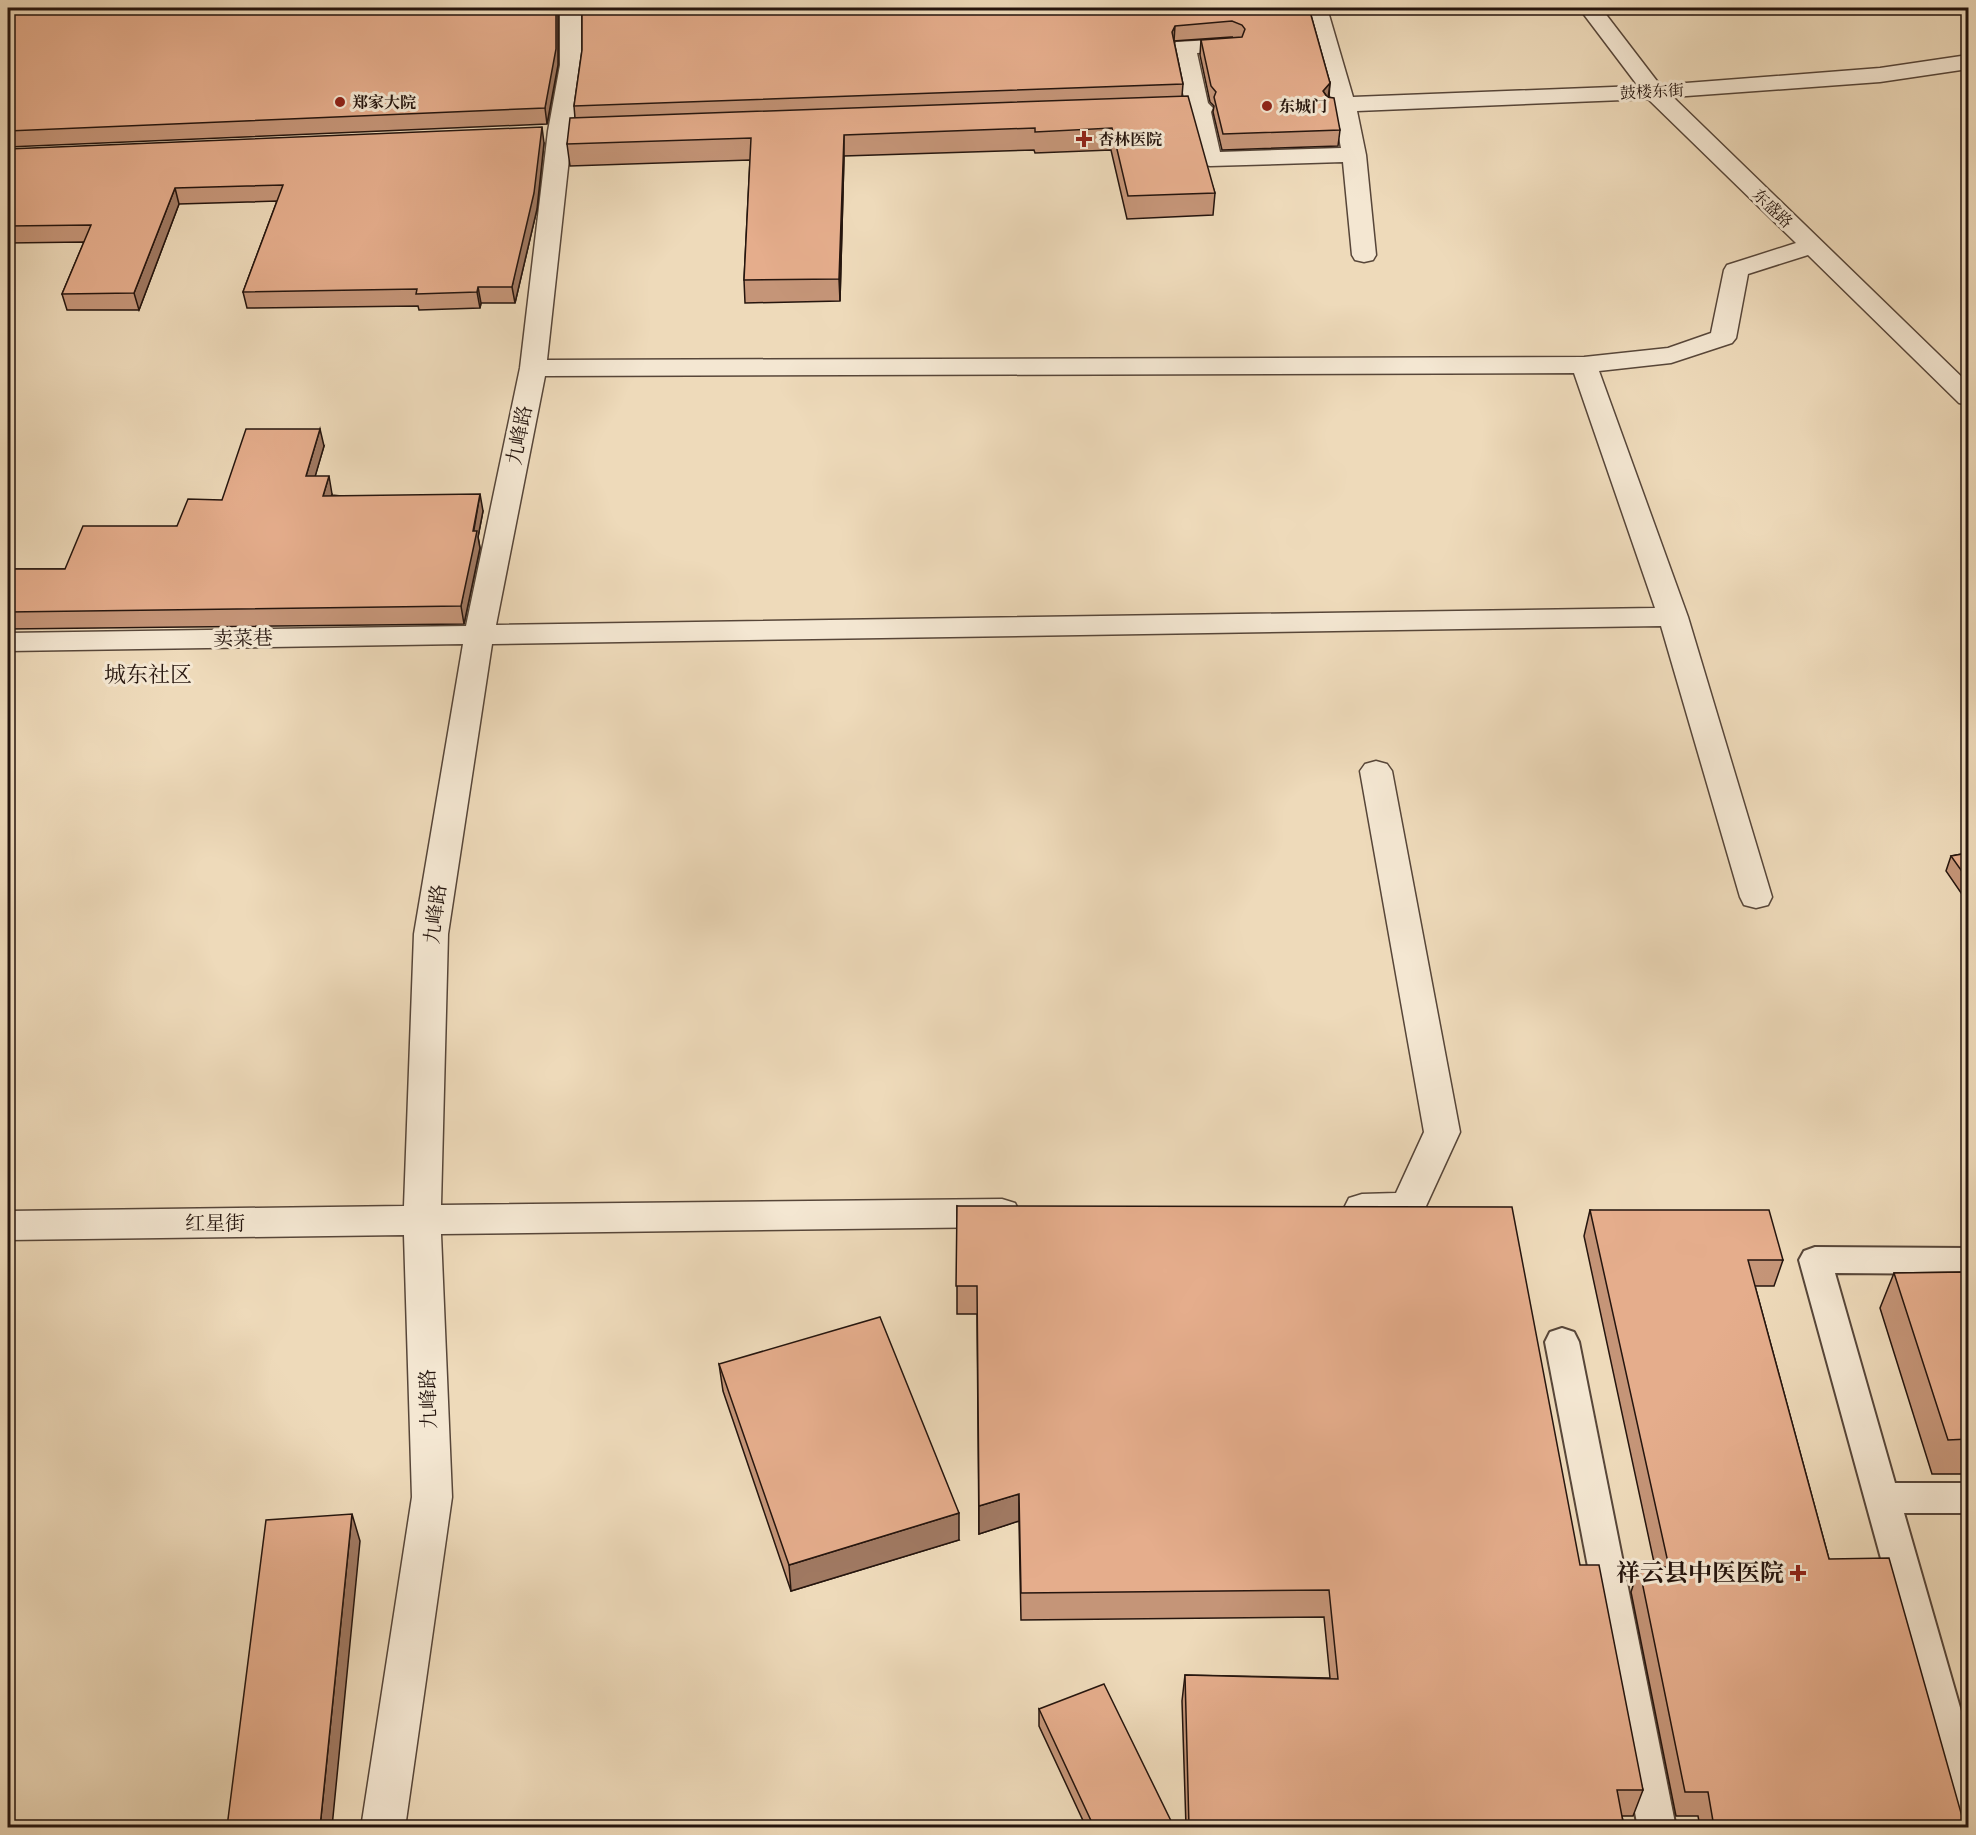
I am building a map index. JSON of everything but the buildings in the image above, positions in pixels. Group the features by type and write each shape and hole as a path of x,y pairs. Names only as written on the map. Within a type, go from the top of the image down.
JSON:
{"street":[{"name":"九峰路","path":"383,1827 432,1497 422,1222 430,934 479,635 533,368 571,65 570,8"},
{"path":"1316,8 1339,105 1354,155 1364,255"},
{"name":"东盛路","path":"1590,8 1653,92 1968,397"},
{"path":"1231,46 1184,47 1210,159 1354,155"},
{"name":"鼓楼东街","path":"1339,105 1653,92 1880,75 1968,62"},
{"path":"1117,112 1200,108"},
{"path":"533,368 1584,365 1671,355 1723,338 1736,270 1813,246"},
{"path":"1584,365 1673,617 1756,897"},
{"name":"卖菜巷","path":"8,642 1673,617"},
{"path":"1324,1208 1408,1207 1442,1132 1376,771"},
{"name":"红星街","path":"8,1225 422,1222 1040,1213"}],"lane":[{"path":"1968,1261 1815,1260 1882,1498 1958,1728 1968,1806"},
{"path":"1562,1342 1657,1827"},
{"path":"1882,1498 1968,1498"}],"place":[{"name":"郑家大院","path":"340,102"},
{"name":"东城门","path":"1267,106"},
{"name":"杏林医院","path":"1084,139"},
{"name":"祥云县中医医院","path":"1798,1573"}],"district":[{"name":"城东社区","path":"148,674"}]}
